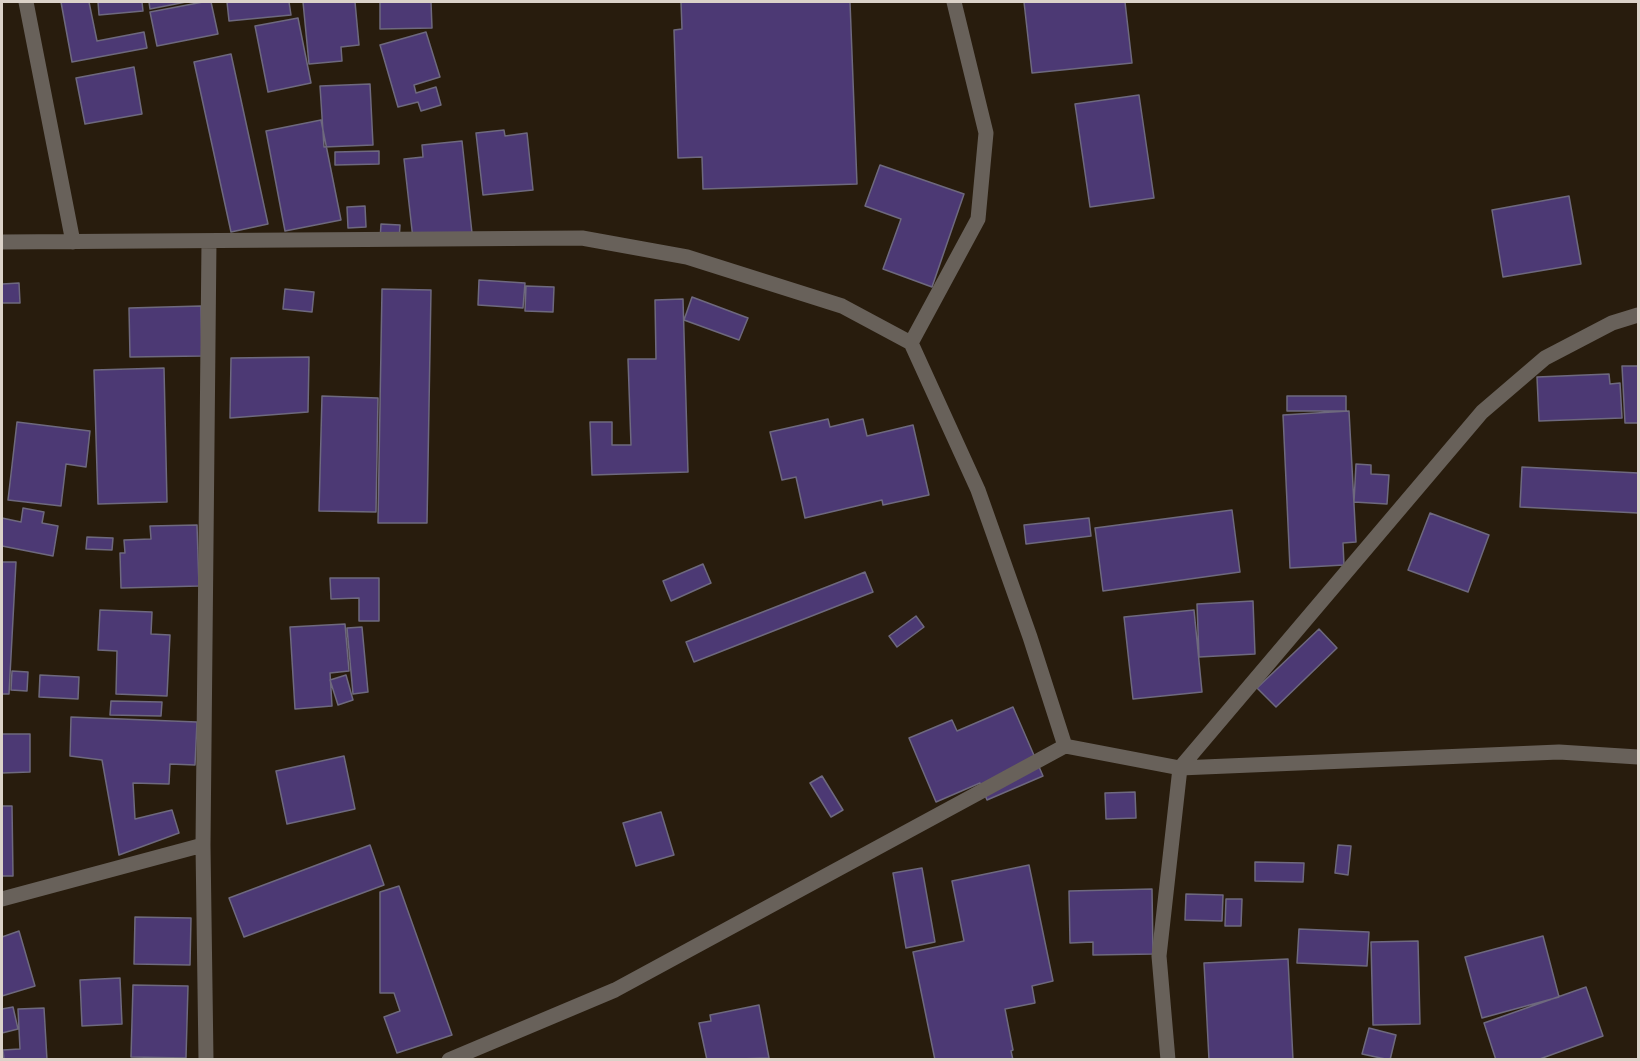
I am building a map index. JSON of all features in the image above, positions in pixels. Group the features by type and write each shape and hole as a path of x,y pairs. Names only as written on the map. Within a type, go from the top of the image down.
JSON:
{"street":[{"path":"26,2 73,242"},
{"path":"911,343 978,219 986,134 954,2"},
{"path":"2,243 582,238 687,257 842,306 911,343 978,490 1065,746"},
{"path":"206,1059 203,845 209,241"},
{"path":"1168,1059 1159,956 1180,768 1482,412 1545,358 1612,324 1638,315"},
{"path":"449,1059 615,990 1065,746 1180,768 1559,752 1638,757"},
{"path":"2,899 203,845"}],"building":[{"path":"61,2 89,2 97,41 144,32 147,48 72,62"},
{"path":"98,2 142,2 143,11 99,15"},
{"path":"149,2 186,2 150,9"},
{"path":"211,2 218,34 157,46 150,12"},
{"path":"227,2 289,2 291,15 229,21"},
{"path":"303,2 355,2 359,45 341,47 342,61 309,64"},
{"path":"380,2 431,2 432,28 380,29"},
{"path":"681,2 850,2 857,184 703,189 702,157 678,158 674,30 682,29"},
{"path":"1024,2 1125,2 1132,63 1032,73"},
{"path":"298,18 311,83 268,92 255,26"},
{"path":"426,32 440,77 414,85 416,93 436,87 441,105 421,111 418,102 398,107 380,45"},
{"path":"231,54 268,224 231,232 194,62"},
{"path":"134,67 142,114 85,124 76,78"},
{"path":"370,84 373,145 324,147 320,86"},
{"path":"1139,95 1154,198 1090,207 1075,104"},
{"path":"321,120 341,220 285,231 266,131"},
{"path":"504,130 505,136 527,133 533,190 483,195 476,133"},
{"path":"462,141 472,233 413,239 404,159 423,157 422,145"},
{"path":"379,151 379,164 335,165 335,152"},
{"path":"880,165 964,194 932,287 883,269 901,219 865,206"},
{"path":"1569,196 1581,264 1503,277 1492,210"},
{"path":"365,206 366,227 348,228 347,207"},
{"path":"381,224 400,225 399,241 380,240"},
{"path":"479,280 525,283 523,308 478,305"},
{"path":"19,283 20,303 2,303 2,284"},
{"path":"526,286 554,287 553,312 525,311"},
{"path":"285,289 314,292 312,312 283,309"},
{"path":"382,289 431,290 427,523 378,523"},
{"path":"692,297 748,318 739,340 684,320"},
{"path":"683,299 688,472 592,475 590,422 612,422 612,445 631,445 628,359 656,359 655,300"},
{"path":"201,306 202,356 130,357 129,308"},
{"path":"309,357 308,412 230,418 231,358"},
{"path":"1622,366 1638,366 1638,423 1625,423"},
{"path":"164,368 167,502 98,504 94,370"},
{"path":"1609,374 1610,384 1620,383 1622,418 1539,421 1537,377"},
{"path":"322,396 378,398 376,512 319,511"},
{"path":"1287,396 1346,396 1346,411 1287,411"},
{"path":"1349,411 1356,542 1343,543 1344,565 1290,568 1283,415"},
{"path":"828,419 830,427 863,419 867,436 913,425 929,495 883,505 882,500 805,518 796,477 782,480 770,432"},
{"path":"17,422 90,431 86,467 66,464 61,506 8,500"},
{"path":"1356,464 1371,465 1371,474 1389,475 1387,504 1354,502"},
{"path":"1522,467 1638,473 1638,513 1520,507"},
{"path":"23,508 44,512 42,523 58,526 53,556 2,546 2,518 21,522"},
{"path":"1232,510 1240,572 1103,591 1095,528"},
{"path":"1430,513 1489,535 1468,592 1408,570"},
{"path":"1089,518 1091,536 1026,544 1024,525"},
{"path":"197,525 199,586 121,588 120,553 125,553 124,540 151,539 150,526"},
{"path":"87,537 113,538 112,550 86,549"},
{"path":"2,562 16,562 9,694 2,694"},
{"path":"703,564 711,583 671,601 663,581"},
{"path":"865,572 873,592 694,662 686,642"},
{"path":"330,578 379,578 379,621 359,621 359,598 331,599"},
{"path":"1253,601 1255,654 1199,657 1197,604"},
{"path":"100,610 152,612 151,634 170,635 167,696 116,694 117,651 98,650"},
{"path":"1194,610 1202,692 1133,699 1124,617"},
{"path":"916,616 924,627 897,647 889,636"},
{"path":"345,624 349,671 330,673 332,706 295,709 290,627"},
{"path":"362,627 368,692 353,694 347,628"},
{"path":"1319,629 1337,648 1276,707 1257,688"},
{"path":"12,671 28,672 27,691 11,690"},
{"path":"40,675 79,677 78,699 39,697"},
{"path":"346,675 353,700 338,705 330,680"},
{"path":"111,701 162,702 161,716 110,715"},
{"path":"1013,707 1043,776 987,800 980,783 936,802 909,738 952,720 957,731"},
{"path":"71,717 197,722 195,765 170,764 169,784 133,783 135,819 172,810 179,833 119,855 102,760 70,756"},
{"path":"2,734 30,734 30,772 2,773"},
{"path":"344,756 355,809 287,824 276,771"},
{"path":"822,776 843,810 831,817 810,783"},
{"path":"1135,792 1136,818 1106,819 1105,793"},
{"path":"2,806 12,806 13,876 2,876"},
{"path":"661,812 674,855 636,866 623,823"},
{"path":"370,845 384,885 244,937 229,898"},
{"path":"1338,845 1351,846 1348,875 1335,873"},
{"path":"1255,862 1304,863 1303,882 1255,881"},
{"path":"1029,865 1053,981 1032,986 1035,1003 1005,1009 1013,1060 935,1060 913,952 964,941 952,881"},
{"path":"922,868 935,942 906,948 893,873"},
{"path":"399,886 452,1035 397,1053 384,1017 400,1011 394,993 380,993 380,892"},
{"path":"1152,889 1153,954 1093,955 1093,942 1070,943 1069,891"},
{"path":"1186,894 1223,895 1222,921 1185,920"},
{"path":"1226,899 1242,899 1241,926 1225,926"},
{"path":"135,917 191,918 190,965 134,964"},
{"path":"1299,929 1369,932 1367,966 1297,963"},
{"path":"19,931 35,986 2,996 2,937"},
{"path":"1543,936 1559,997 1482,1018 1465,957"},
{"path":"1418,941 1420,1024 1373,1025 1371,942"},
{"path":"1288,959 1293,1060 1209,1060 1204,963"},
{"path":"120,978 122,1024 82,1026 80,980"},
{"path":"133,985 188,986 186,1058 131,1057"},
{"path":"1586,987 1603,1036 1537,1060 1496,1060 1484,1023"},
{"path":"759,1005 769,1058 707,1060 699,1023 711,1021 710,1015"},
{"path":"13,1007 18,1029 2,1033 2,1009"},
{"path":"44,1008 47,1060 4,1060 3,1050 20,1049 18,1009"},
{"path":"1369,1028 1396,1035 1390,1060 1362,1054"}]}
